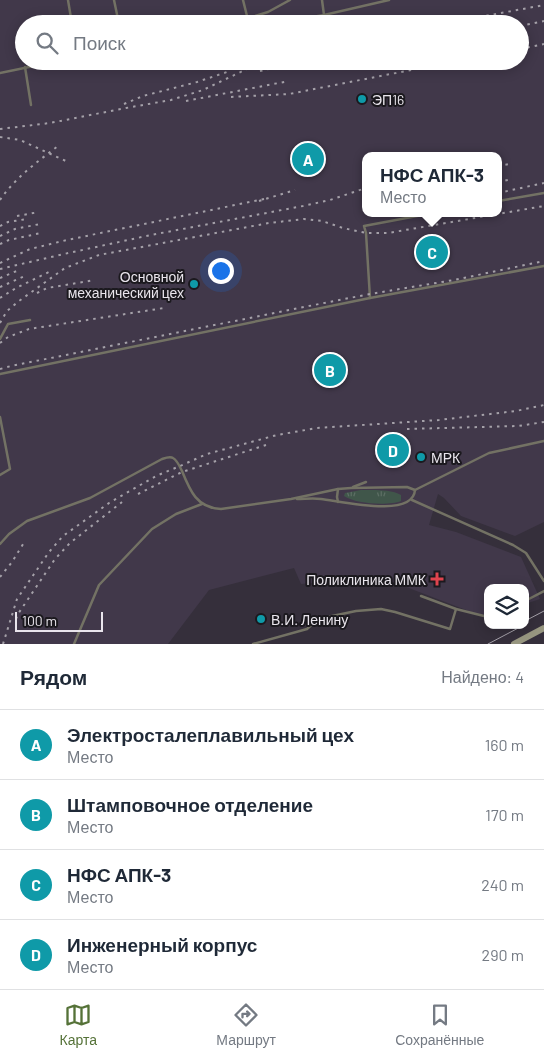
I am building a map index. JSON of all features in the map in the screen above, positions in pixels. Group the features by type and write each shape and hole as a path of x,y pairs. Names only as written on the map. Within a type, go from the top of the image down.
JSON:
{"main road":[{"path":"514,644 544,628"}],"lane":[{"path":"68,0 70,15"},
{"path":"114,0 117,15"},
{"path":"244,0 247,15"},
{"path":"258,15 290,0"},
{"path":"322,0 324,15 389,0"},
{"path":"1,72 15,69"},
{"path":"25,70 31,105"},
{"path":"502,201 544,193"},
{"path":"370,298 364,226 412,217"},
{"path":"0,374 370,298 544,266"},
{"path":"0,339 8,324 30,320"},
{"path":"0,417 10,469 0,475"},
{"path":"291,499 319,499 384,507 401,505 412,500 416,490 489,453 544,441"},
{"path":"0,544 9,534 27,522 90,498 162,458 168,457 173,458 180,466 190,490 202,504 212,508 221,509 291,499 338,489 407,486 416,490"},
{"path":"351,488 366,482"},
{"path":"338,489 336,497 338,502"},
{"path":"412,500 513,545 526,553 544,582"},
{"path":"74,644 99,585 152,528 176,514 202,504"},
{"path":"529,599 544,591"},
{"path":"422,596 456,609 484,616"},
{"path":"253,644 306,628 318,619 356,611 381,609 450,629 456,609"}],"shaded area":[{"path":"0,0 544,0 544,522 515,536 461,516 438,494 429,525 456,532 521,557 540,599 529,603 529,584 484,584 484,617 380,577 301,584 294,568 209,590 168,644 0,644"}],"green space":[{"path":"361,490 392,492 401,495 401,501 395,503 372,503 356,501 344,496 345,493"}],"tram line":[{"path":"529,619 544,611"},
{"path":"488,644 516,629"}],"railway":[{"path":"490,15 544,5"},
{"path":"529,24 544,21"},
{"path":"529,47 544,44"},
{"path":"0,129 50,123 171,100 203,90 245,70"},
{"path":"260,71 264,70"},
{"path":"231,97 289,94 411,70"},
{"path":"124,104 143,96 227,72"},
{"path":"186,101 289,81"},
{"path":"0,137 20,140 68,162"},
{"path":"0,200 19,177 58,146"},
{"path":"502,165 510,164"},
{"path":"502,181 512,179"},
{"path":"502,192 544,183"},
{"path":"0,269 151,235 303,206 330,200 362,189"},
{"path":"259,201 295,190"},
{"path":"0,263 30,249 67,240 264,199"},
{"path":"502,213 544,206"},
{"path":"17,216 39,212"},
{"path":"0,323 7,311 65,268 99,255 269,223 304,219 322,221 366,233 388,233 480,217"},
{"path":"0,226 8,222 27,219"},
{"path":"0,236 15,229 40,224"},
{"path":"0,244 9,240 41,233"},
{"path":"0,369 329,302 454,280 544,261"},
{"path":"0,278 19,270"},
{"path":"0,298 53,270"},
{"path":"0,287 25,276"},
{"path":"37,293 47,288 95,280"},
{"path":"0,343 8,337 29,329 164,308"},
{"path":"3,644 17,599 49,552 63,536 109,503 156,476 207,454 277,435 317,428 439,420 516,411 544,405"},
{"path":"407,429 518,426 544,422"},
{"path":"138,494 182,472 266,445"},
{"path":"16,619 55,559 70,543 122,502"},
{"path":"0,577 25,541"}],"place":[{"name":"ЭП16","path":"362,99"},
{"name":"Электросталеплавильный цех","path":"308,159"},
{"name":"НФС АПК-3","path":"432,252"},
{"name":"Основной механический цех","path":"194,284"},
{"name":"Штамповочное отделение","path":"330,370"},
{"name":"Инженерный корпус","path":"393,450"},
{"name":"МРК","path":"421,457"},
{"name":"Поликлиника ММК","path":"437,579"},
{"name":"В.И. Ленину","path":"261,619"}]}
